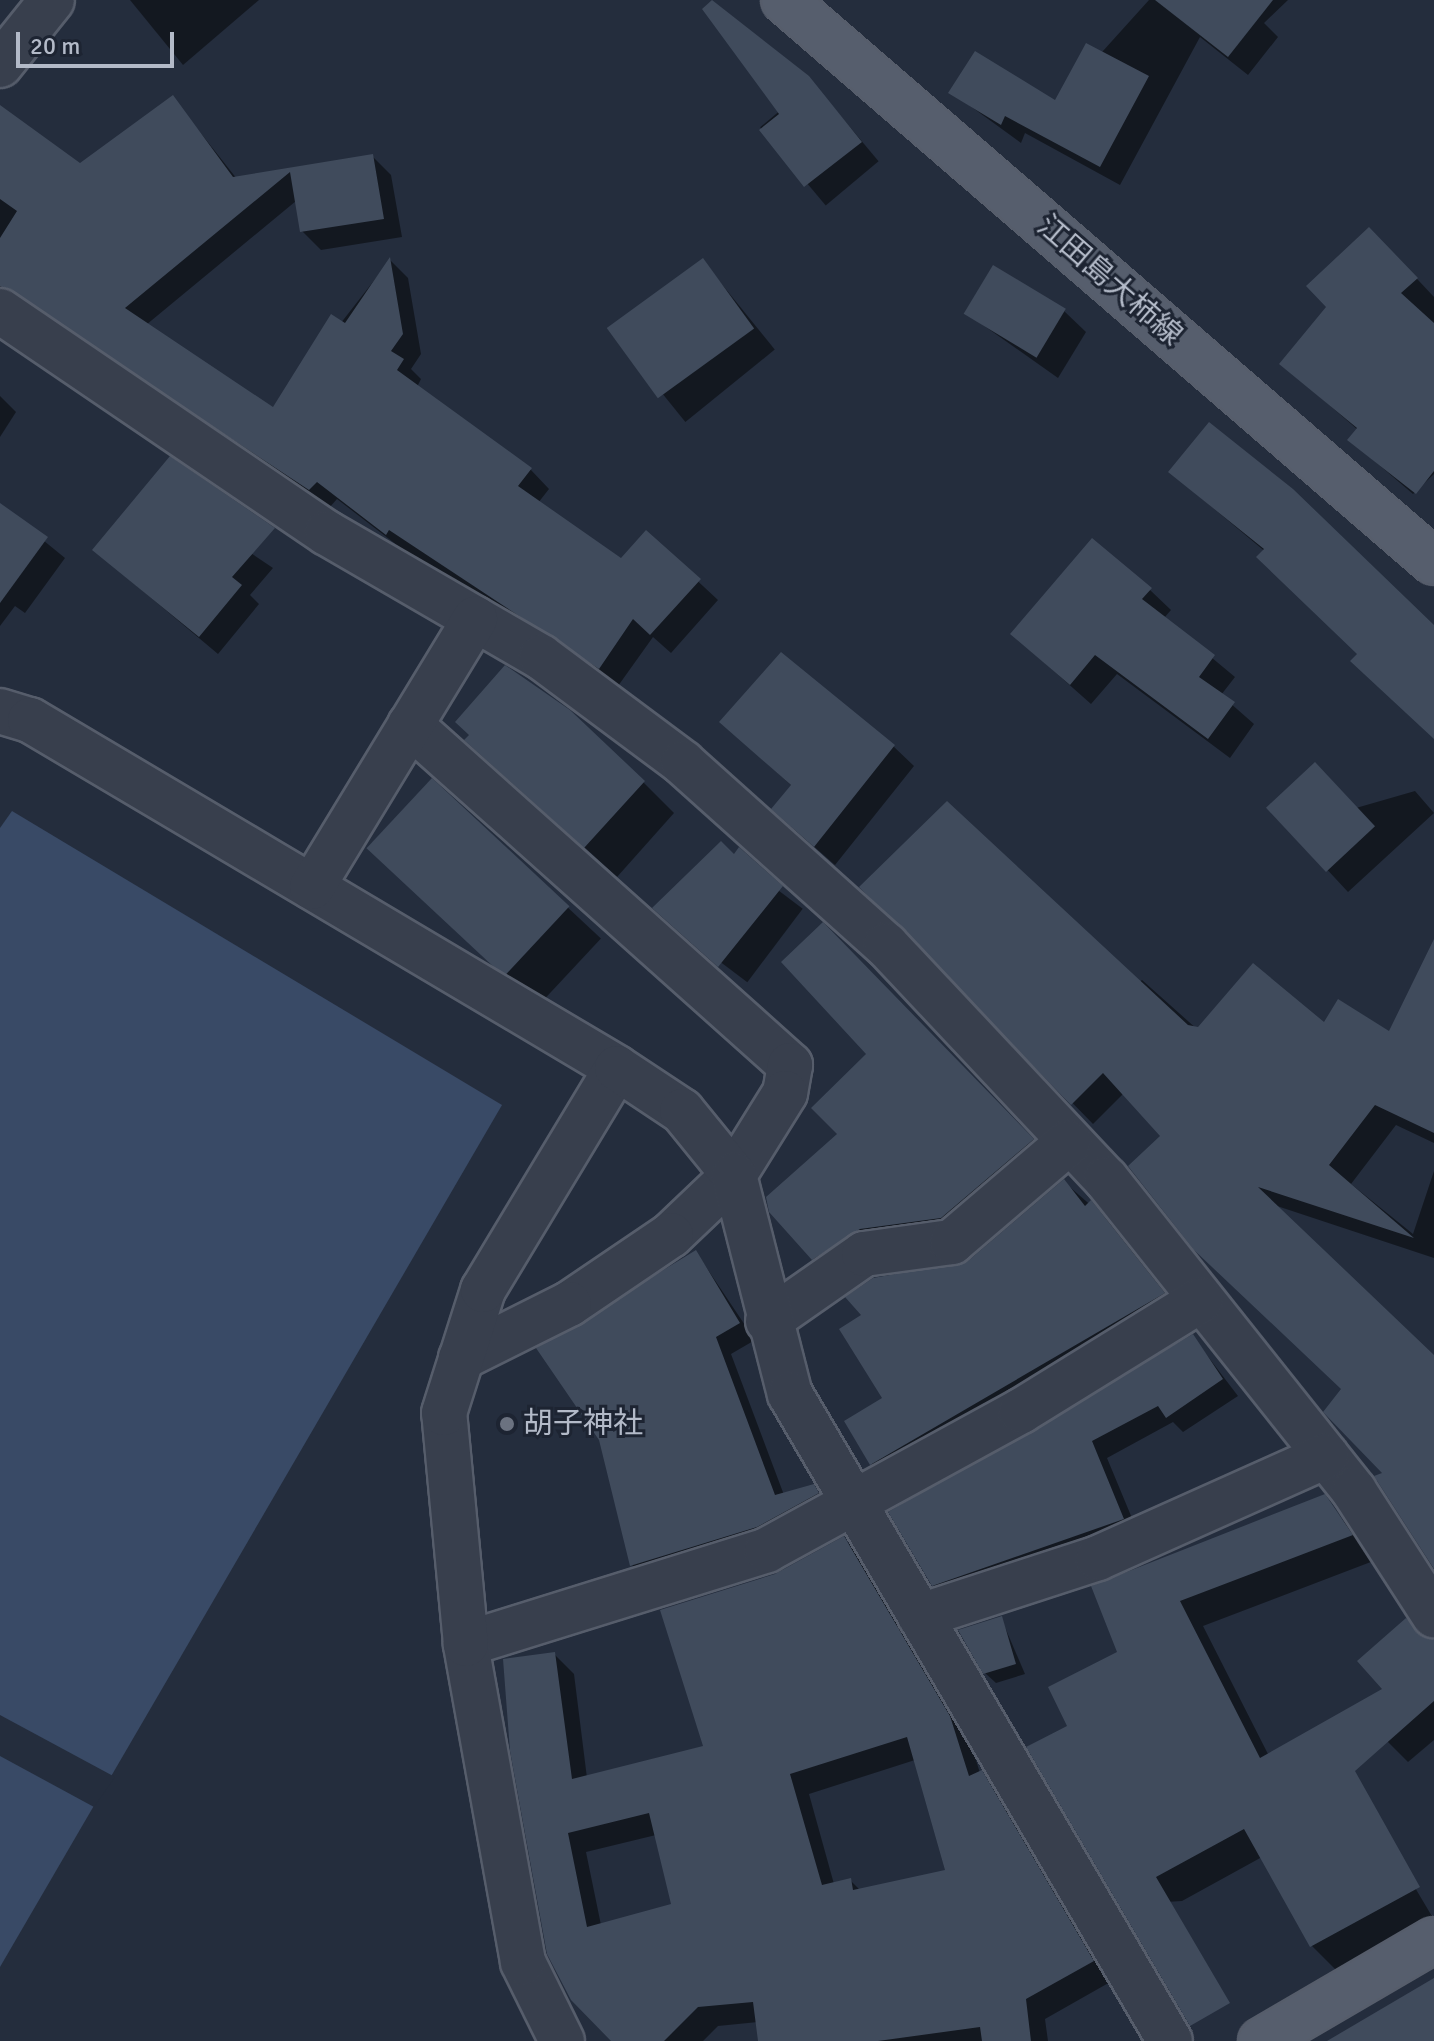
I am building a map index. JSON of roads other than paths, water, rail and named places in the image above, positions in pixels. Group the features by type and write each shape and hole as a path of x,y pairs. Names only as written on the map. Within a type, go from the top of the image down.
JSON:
{"main road":[{"name":"江田島大柿線","path":"784,0 1434,562"},
{"path":"1261,2041 1434,1940"}],"street":[{"path":"0,65 52,0"},
{"path":"0,311 327,533 541,657 683,763 886,945 1068,1143 1201,1300 1326,1456 1434,1615"},
{"path":"312,887 475,619"},
{"path":"0,711 30,720 617,1068 682,1111 734,1175 768,1321 790,1394 1170,2041"},
{"path":"410,725 790,1065 785,1093 734,1175 671,1235 582,1295 461,1358"},
{"path":"562,2041 523,1962 466,1644 444,1413 483,1290 617,1068"},
{"path":"768,1321 864,1254 952,1242 1068,1143"},
{"path":"466,1644 767,1550 1045,1397 1201,1300"},
{"path":"920,1616 1098,1558 1326,1456"}],"water":[{"path":"12,811 502,1105 0,1967 0,828"}],"place":[{"name":"胡子神社","path":"507,1424"}]}
